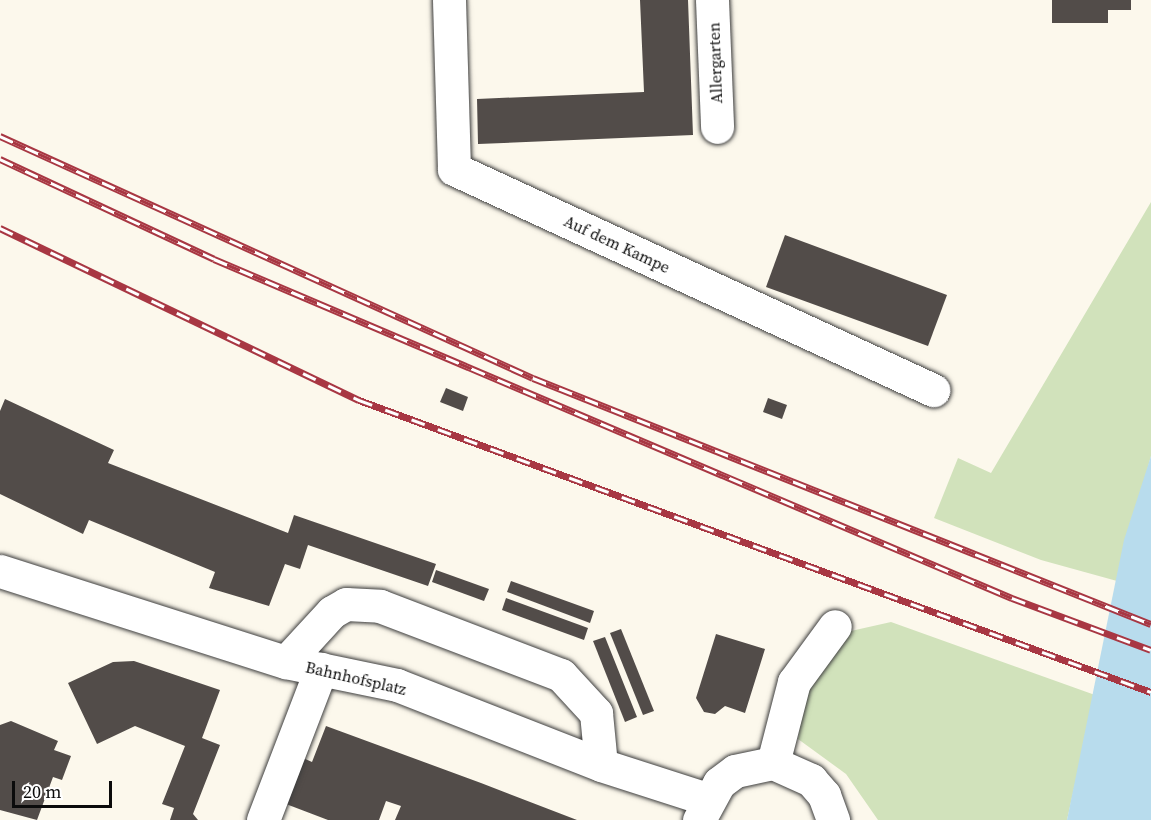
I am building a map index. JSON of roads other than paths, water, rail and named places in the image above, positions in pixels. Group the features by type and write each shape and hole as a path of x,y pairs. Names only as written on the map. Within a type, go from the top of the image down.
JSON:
{"street":[{"name":"Auf dem Kampe","path":"449,0 454,169 933,390"},
{"name":"Allergarten","path":"712,0 717,127"},
{"name":"Bahnhofsplatz","path":"0,571 286,662 397,686 601,765 703,809"},
{"path":"286,662 332,612 346,604 380,606 561,675 596,713 601,765"},
{"path":"773,764 794,682 835,626"},
{"path":"263,820 321,669"},
{"path":"703,809 735,771 773,764 811,780 824,795 833,820"}],"water":[{"path":"1151,456 1151,820 1067,820 1124,540"}],"railway":[{"path":"0,136 533,378 1151,624"},
{"path":"0,159 214,259 1012,598 1151,650"},
{"path":"0,228 359,400 1151,692"}]}
